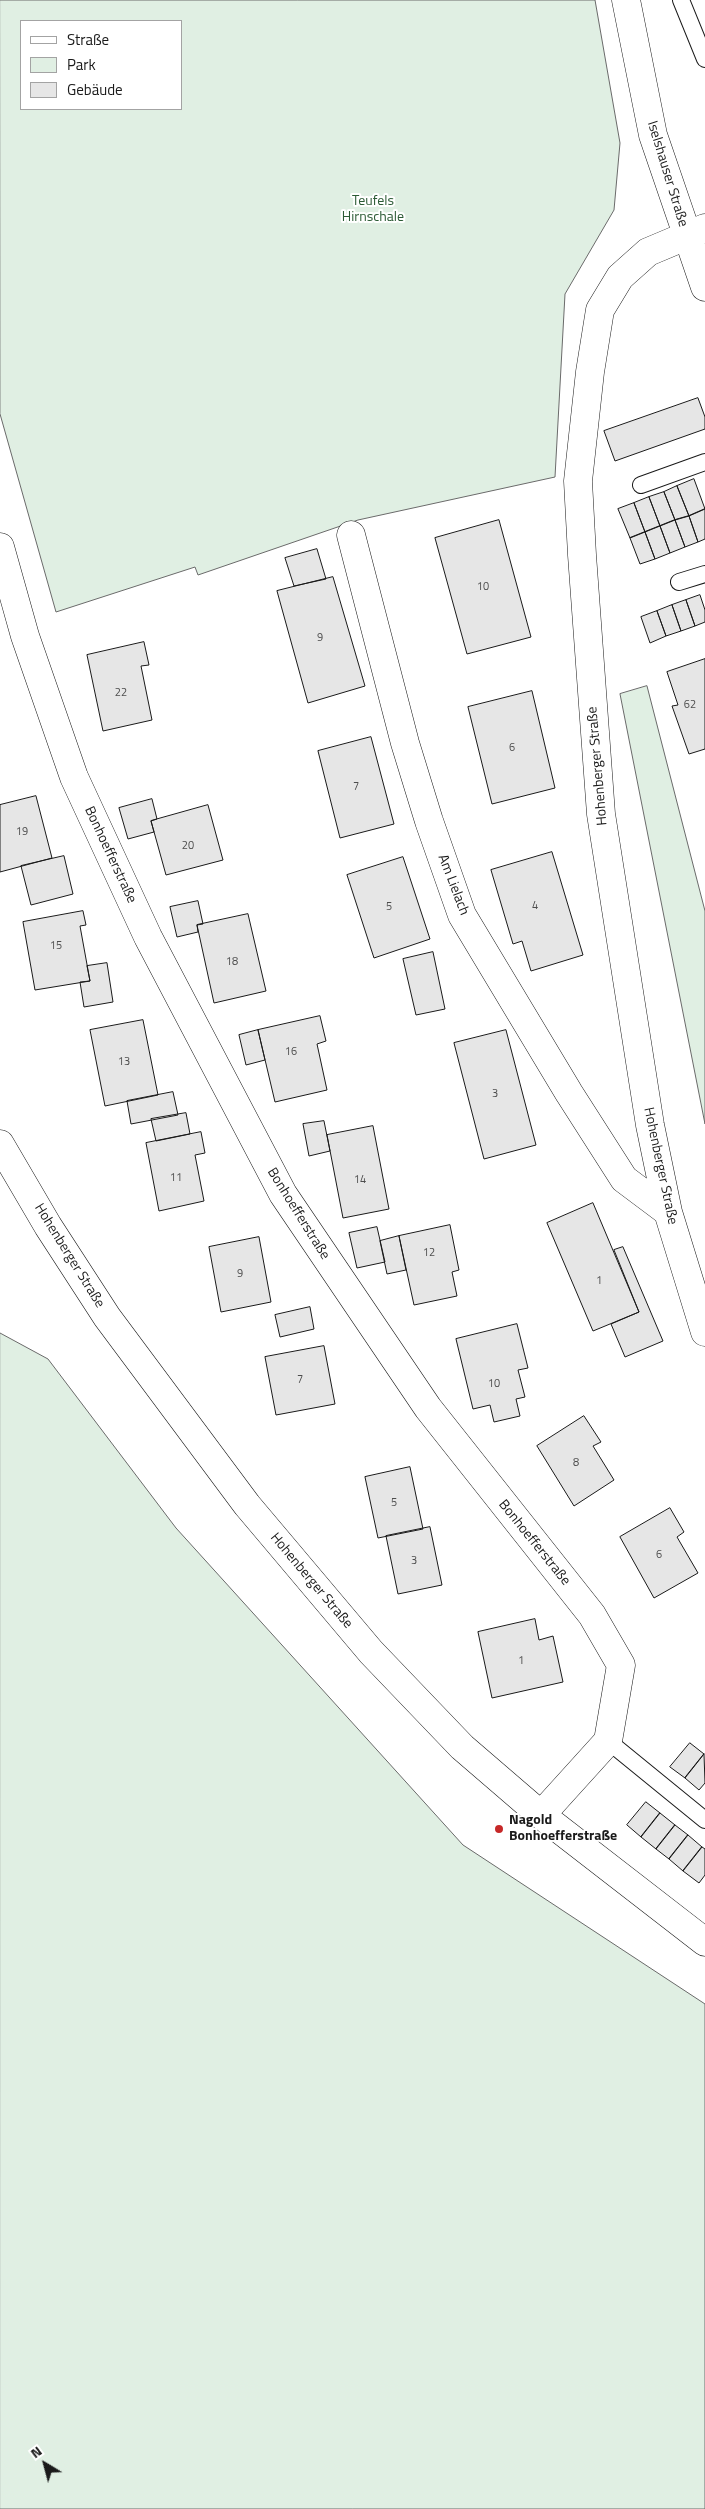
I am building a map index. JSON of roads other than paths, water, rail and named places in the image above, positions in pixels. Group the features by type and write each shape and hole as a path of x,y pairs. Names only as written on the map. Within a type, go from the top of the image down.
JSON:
{"street":[{"name":"Iselshauser Straße","path":"626,0 653,135 696,232 705,287"},
{"name":"Hohenberger Straße","path":"696,232 648,252 620,277 600,310 590,372 578,481 601,814 649,1115 668,1212 705,1332"},
{"name":"Am Lielach","path":"351,535 405,743 462,915 569,1093 624,1179 668,1212"},
{"name":"Bonhoefferstraße","path":"0,547 25,636 74,777 148,937 283,1194 428,1408 592,1614 621,1665 608,1741"},
{"name":"Hohenberger Straße","path":"0,1144 48,1226 107,1317 247,1505 371,1652 462,1747 541,1815 705,1942"},
{"path":"541,1815 608,1741"}],"lane":[{"path":"681,0 705,60"},
{"path":"641,485 705,462"},
{"path":"679,582 705,574"},
{"path":"608,1741 705,1820"}],"place":[{"name":"Nagold Bonhoefferstraße","path":"499,1829"}],"park label":[{"name":"Teufels Hirnschale","path":"373,210"}]}
